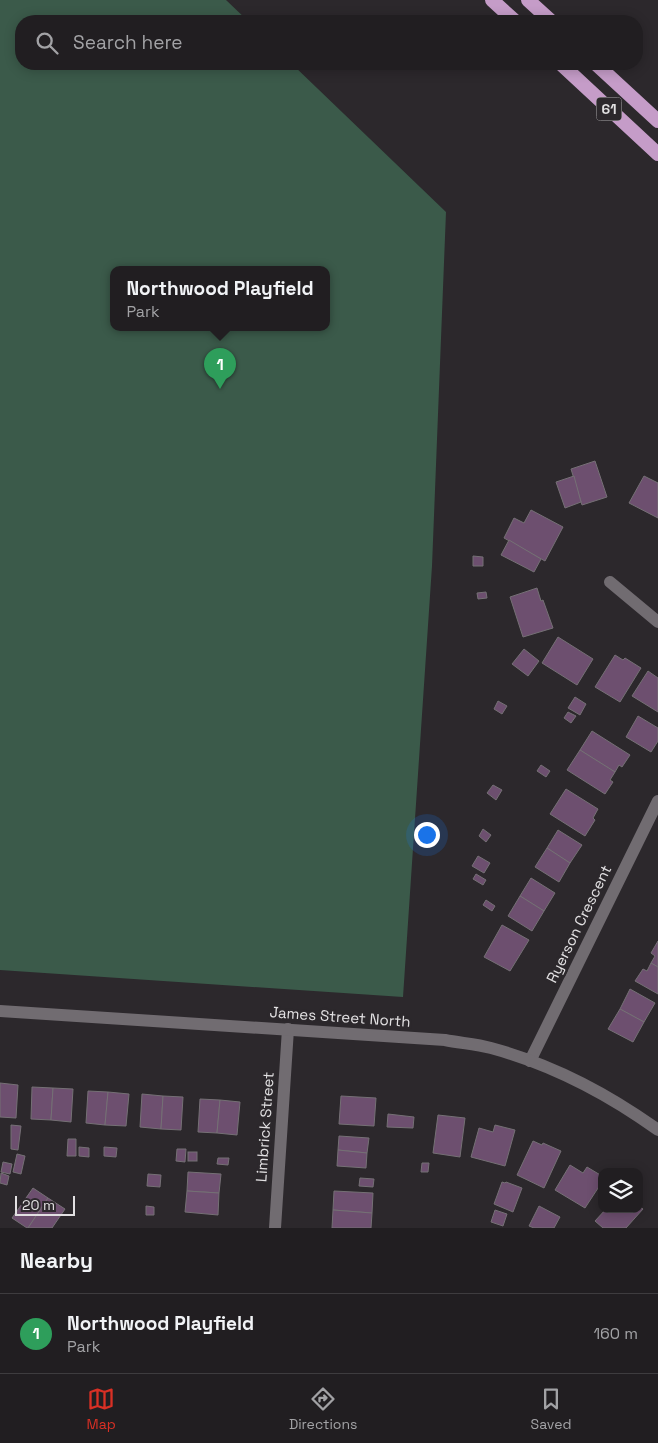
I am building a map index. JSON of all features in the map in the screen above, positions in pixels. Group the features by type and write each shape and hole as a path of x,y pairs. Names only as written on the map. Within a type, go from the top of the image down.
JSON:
{"highway":[{"path":"492,0 508,15"},
{"path":"528,0 544,15"},
{"name":"61","path":"567,70 658,154"},
{"name":"61","path":"603,70 658,121"}],"street":[{"path":"610,582 658,622"},
{"name":"Ryerson Crescent","path":"530,1061 658,801"},
{"name":"James Street North","path":"0,1011 445,1040 489,1048 566,1075 640,1117 658,1130"},
{"name":"Limbrick Street","path":"275,1228 288,1029"}],"green space":[{"path":"0,0 226,0 242,15 15,15 15,70 298,70 446,212 432,566 403,997 0,970"}],"building":[{"path":"595,461 607,497 582,505 571,469"},
{"path":"574,476 581,502 565,508 556,482"},
{"path":"644,476 658,483 658,518 629,503"},
{"path":"531,510 563,527 545,561 504,538 514,518 524,523"},
{"path":"509,540 541,559 534,572 501,555"},
{"path":"473,556 483,557 483,566 473,566"},
{"path":"537,588 553,628 523,637 510,597"},
{"path":"486,592 487,598 478,599 477,593"},
{"path":"558,637 593,659 577,685 542,663"},
{"path":"524,649 539,661 528,676 512,664"},
{"path":"615,655 623,660 625,658 641,668 620,702 595,687"},
{"path":"648,671 658,678 658,712 632,696"},
{"path":"575,697 586,704 580,715 568,708"},
{"path":"498,701 507,706 502,714 494,709"},
{"path":"568,712 576,716 571,723 564,718"},
{"path":"638,716 658,728 658,741 651,752 626,737"},
{"path":"592,731 630,755 622,767 619,765 615,772 580,750"},
{"path":"580,750 615,772 610,780 613,782 605,794 567,770"},
{"path":"541,765 550,771 546,777 537,771"},
{"path":"493,785 502,790 496,800 487,793"},
{"path":"566,789 598,809 593,818 595,820 585,836 550,814"},
{"path":"483,829 491,835 486,842 479,836"},
{"path":"558,830 582,845 570,863 547,848"},
{"path":"547,848 570,863 559,882 535,867"},
{"path":"478,856 490,863 484,873 472,866"},
{"path":"476,874 486,880 483,885 473,879"},
{"path":"531,878 555,893 544,911 520,896"},
{"path":"520,896 544,911 532,931 508,916"},
{"path":"486,900 495,906 492,911 483,905"},
{"path":"502,925 529,940 510,971 484,957"},
{"path":"658,941 658,967 651,963 655,956 651,953"},
{"path":"651,963 658,967 658,994 635,981 643,969 647,971"},
{"path":"630,989 655,1003 644,1022 620,1009"},
{"path":"620,1009 644,1022 633,1042 608,1029"},
{"path":"0,1083 18,1085 16,1118 0,1117"},
{"path":"32,1087 53,1088 51,1120 31,1119"},
{"path":"53,1088 73,1089 71,1122 51,1120"},
{"path":"88,1091 108,1092 105,1125 86,1123"},
{"path":"108,1092 129,1094 126,1126 105,1125"},
{"path":"142,1094 163,1096 161,1129 140,1127"},
{"path":"163,1096 183,1097 181,1130 161,1129"},
{"path":"341,1096 376,1098 374,1126 339,1124"},
{"path":"200,1099 220,1100 217,1133 198,1132"},
{"path":"220,1100 240,1102 237,1135 217,1133"},
{"path":"388,1114 414,1117 413,1128 387,1127"},
{"path":"438,1115 465,1118 460,1157 433,1153"},
{"path":"11,1125 21,1126 18,1150 11,1149"},
{"path":"495,1125 515,1130 505,1166 471,1157 479,1128 493,1132"},
{"path":"339,1136 369,1138 367,1153 338,1150"},
{"path":"68,1139 76,1139 76,1156 67,1156"},
{"path":"533,1141 561,1151 544,1188 517,1175"},
{"path":"79,1147 89,1148 89,1157 79,1156"},
{"path":"104,1147 117,1148 116,1157 104,1156"},
{"path":"177,1149 186,1149 185,1162 176,1161"},
{"path":"338,1150 367,1153 366,1168 337,1166"},
{"path":"188,1152 197,1152 197,1161 188,1161"},
{"path":"17,1154 25,1156 21,1174 13,1172"},
{"path":"218,1158 229,1158 228,1165 217,1164"},
{"path":"3,1162 12,1164 10,1174 1,1172"},
{"path":"422,1163 429,1163 428,1172 421,1172"},
{"path":"570,1165 583,1173 587,1167 598,1174 598,1188 585,1208 555,1190"},
{"path":"188,1172 221,1174 219,1193 187,1191"},
{"path":"1,1173 9,1176 7,1185 0,1183"},
{"path":"148,1174 161,1175 160,1187 147,1186"},
{"path":"360,1178 374,1179 373,1187 359,1186"},
{"path":"502,1182 522,1188 513,1212 494,1204"},
{"path":"33,1188 48,1198 27,1228 12,1218"},
{"path":"187,1191 219,1193 218,1215 185,1212"},
{"path":"334,1191 373,1193 372,1213 333,1210"},
{"path":"48,1198 65,1209 52,1228 28,1228"},
{"path":"146,1206 154,1207 154,1215 146,1215"},
{"path":"539,1206 560,1217 554,1228 534,1228 529,1226"},
{"path":"333,1210 372,1213 371,1228 332,1228"},
{"path":"495,1210 507,1214 503,1226 491,1222"},
{"path":"602,1213 639,1213 626,1228 603,1228 595,1221"}],"place":[{"name":"Northwood Playfield","path":"220,389"}]}
